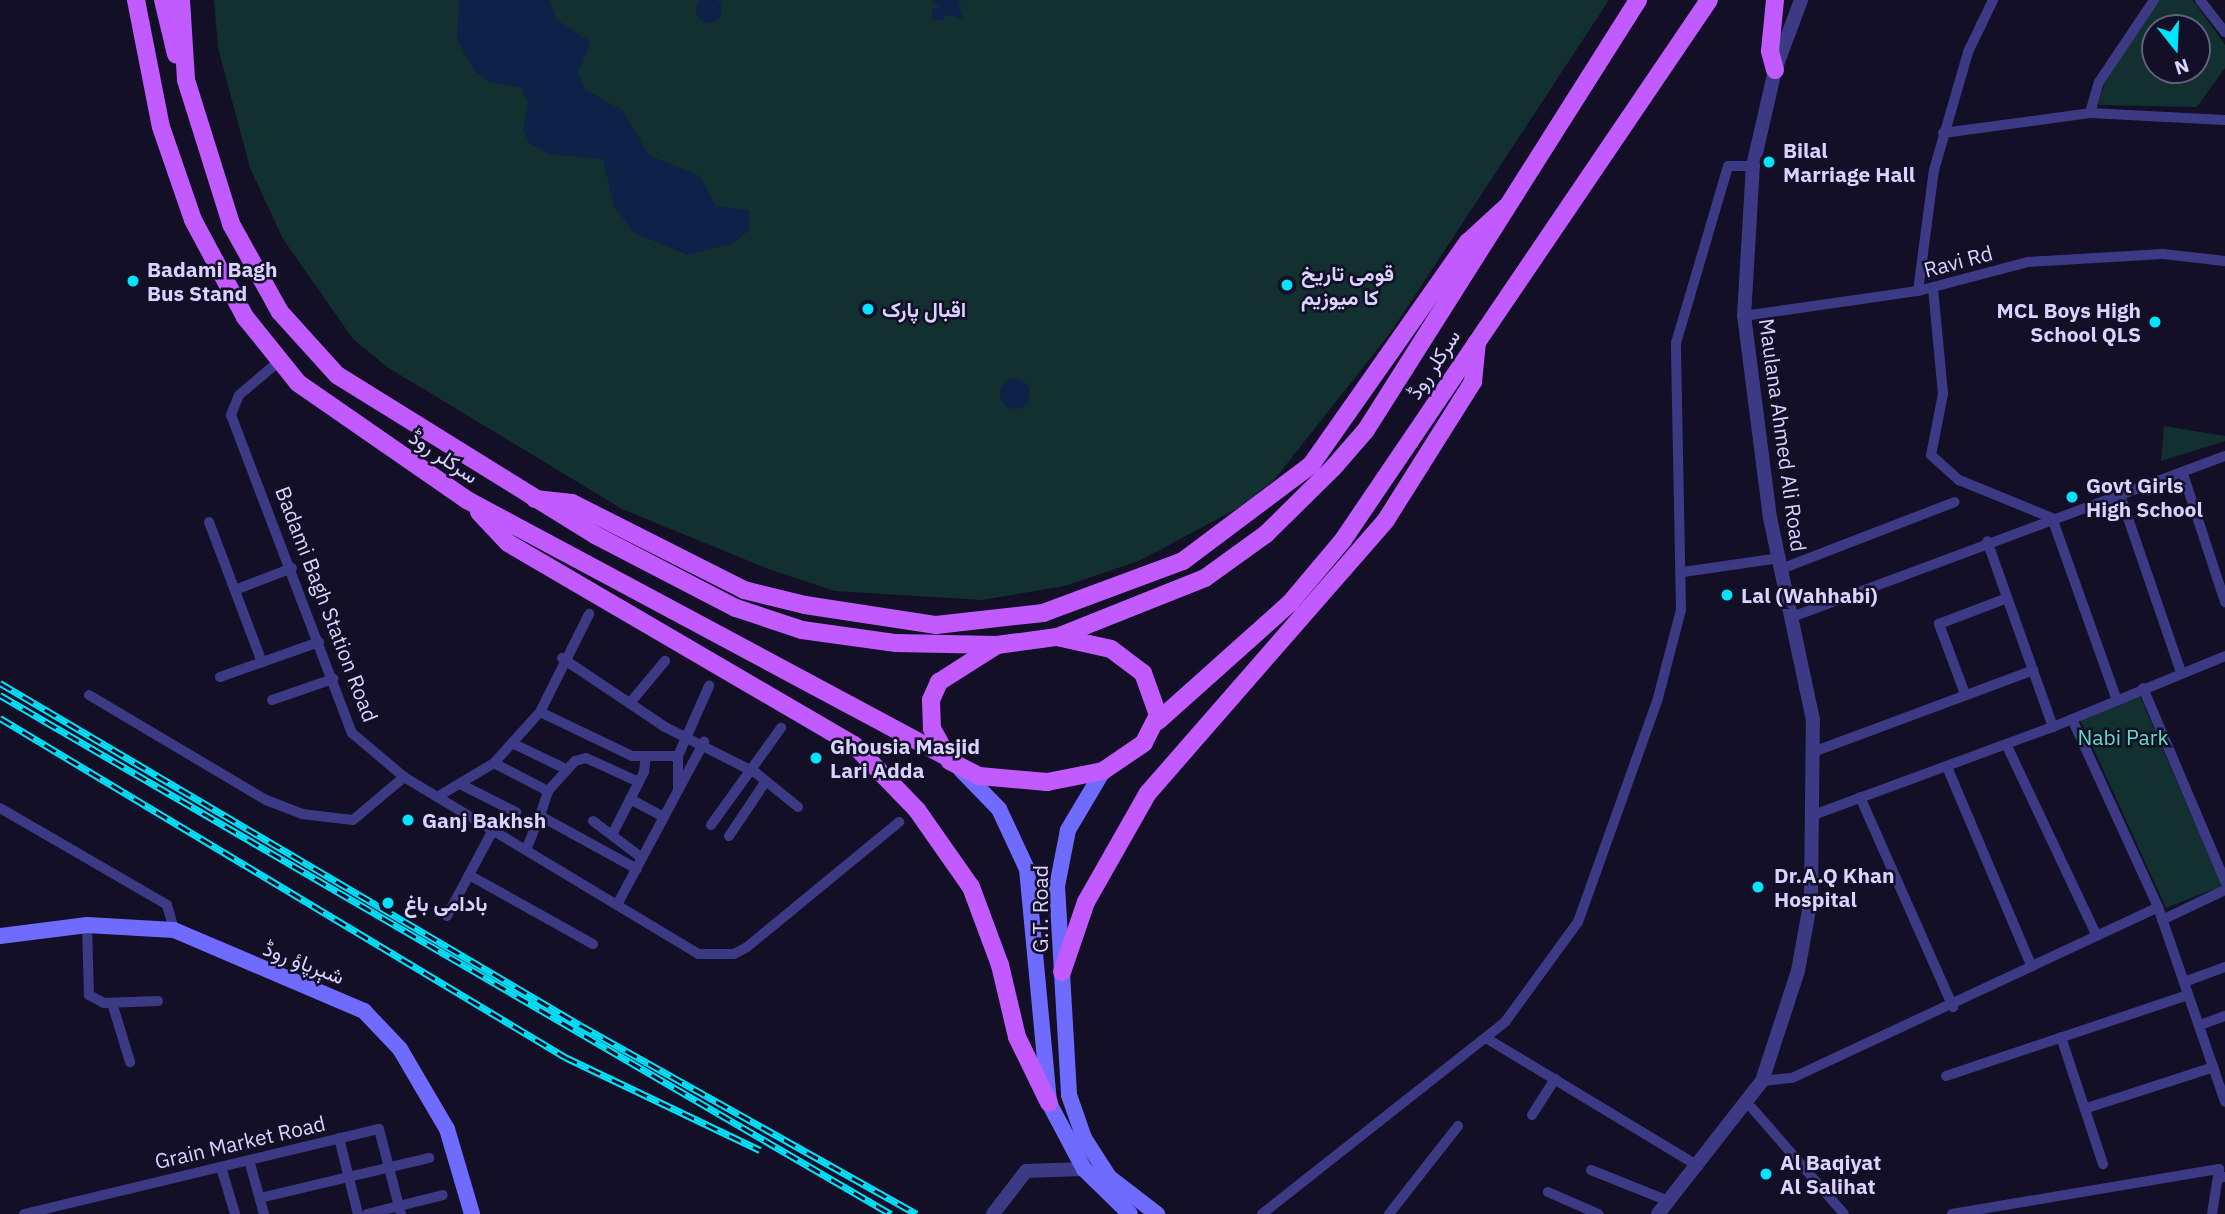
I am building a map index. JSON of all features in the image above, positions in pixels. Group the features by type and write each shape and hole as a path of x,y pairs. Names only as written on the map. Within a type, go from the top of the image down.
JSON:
{"main road":[{"name":"سرکلر روڈ","path":"136,0 161,127 193,220 224,284 277,363 326,405 467,500 945,756"},
{"path":"163,0 186,80"},
{"name":"سرکلر روڈ","path":"181,0 186,80 231,223 304,342 367,398 673,579 802,630 896,643 997,645"},
{"name":"سرکلر روڈ","path":"1057,637 1205,578 1266,534 1366,430 1637,0"},
{"name":"سرکلر روڈ","path":"1158,720 1314,578 1709,0"},
{"path":"1774,70 1770,51 1775,0"},
{"path":"535,499 572,503 744,590 840,613 936,625 1043,613 1183,561 1311,465 1468,242 1506,207"},
{"path":"1062,972 1086,902 1148,793 1386,520 1474,382 1477,339"},
{"path":"467,500 509,543 854,745 917,810 971,887 1000,965 1017,1037 1049,1103 1084,1169 1130,1214"},
{"path":"960,768 1026,781 1102,771 1134,753 1158,720 1152,685 1135,664 1104,646 1057,637 997,645 959,665 933,692 932,729 945,756 999,809 1027,869 1049,1103"},
{"name":"G.T. Road","path":"1102,771 1081,803 1060,860 1062,972 1069,1095 1084,1138 1109,1177 1157,1214"},
{"name":"شېرپاؤ روڈ","path":"0,936 87,925 174,930 334,995 386,1030 447,1129 472,1214"}],"street":[{"name":"Maulana Ahmed Ali Road","path":"1658,1214 1762,1081 1798,971 1811,899 1816,814 1813,720 1781,564 1744,316 1753,166 1774,70 1801,0"},
{"name":"Ravi Rd","path":"1993,0 1943,133 1918,291 2028,262 2077,257 2163,254 2225,261"},
{"path":"2090,113 2099,82 2154,0"},
{"path":"2200,0 2225,32"},
{"path":"1943,133 2090,113 2225,120"},
{"path":"1262,1214 1486,1038 1534,989 1578,922 1600,871 1658,698 1681,610 1683,572 1676,343 1728,166 1753,166"},
{"path":"1933,288 1944,394 1931,455 1959,480 2052,518 2116,698"},
{"path":"1744,316 1918,291"},
{"name":"Badami Bagh Station Road","path":"277,363 239,395 231,415 292,568 352,733 404,777 699,954 734,954 899,822"},
{"path":"1792,617 1987,541 2183,474 2225,456"},
{"path":"2183,474 2225,602"},
{"path":"2120,495 2180,672"},
{"path":"1683,572 1781,564 1955,502"},
{"path":"209,522 262,662"},
{"path":"1987,541 2053,727"},
{"path":"235,590 292,568"},
{"path":"1965,694 1939,624 2007,598"},
{"path":"437,797 494,763 516,745 540,712 562,659 589,614"},
{"path":"220,677 319,642"},
{"path":"1816,814 2007,746 2116,698 2225,656"},
{"path":"562,659 665,727 686,732 749,769 798,807"},
{"path":"630,702 665,661"},
{"path":"1813,752 2033,670"},
{"path":"272,700 332,679"},
{"path":"678,790 678,756 686,732 709,686"},
{"path":"2143,688 2225,881"},
{"path":"89,695 266,800 302,814 353,820 404,777"},
{"path":"540,712 632,756 678,756"},
{"path":"2072,719 2158,907 2225,1102"},
{"path":"711,825 780,728"},
{"path":"618,903 704,742"},
{"path":"516,745 564,768"},
{"path":"2007,746 2096,936"},
{"path":"612,835 639,782 646,756"},
{"path":"526,850 548,791 564,768 586,758 639,782"},
{"path":"494,763 548,791"},
{"path":"1947,767 2032,967"},
{"path":"729,836 766,781"},
{"path":"460,784 516,812"},
{"path":"1860,797 1953,1006"},
{"path":"630,799 664,817"},
{"path":"0,808 167,905 174,930"},
{"path":"540,816 636,869"},
{"path":"593,821 642,858"},
{"path":"447,916 493,830"},
{"path":"469,875 593,944"},
{"path":"2162,920 2225,890"},
{"path":"1762,1081 1792,1078 1953,1006 2158,907"},
{"path":"87,925 89,995 112,1003 159,1002"},
{"path":"2185,982 2225,967"},
{"path":"1946,1076 2188,995"},
{"path":"112,1003 130,1062"},
{"path":"2200,1025 2225,1016"},
{"path":"2061,1037 2087,1108 2103,1164"},
{"path":"1486,1038 1698,1166"},
{"path":"2087,1108 2214,1066"},
{"path":"1532,1115 1555,1079"},
{"path":"1752,1108 1844,1214"},
{"path":"1389,1214 1458,1126"},
{"name":"Grain Market Road","path":"24,1214 71,1208 221,1167 379,1129 400,1210"},
{"path":"339,1138 358,1214"},
{"path":"260,1198 429,1158"},
{"path":"249,1160 264,1214"},
{"path":"221,1167 235,1214"},
{"path":"993,1214 1026,1171 1084,1169"},
{"path":"1952,1214 2219,1169 2222,1177 2212,1214"},
{"path":"1591,1170 1668,1201"},
{"path":"1548,1192 1598,1214"},
{"path":"367,1214 400,1210 443,1195"}],"green space":[{"name":"اقبال پارک","path":"214,0 1609,0 1391,332 1274,480 1238,508 1141,560 1065,586 982,600 835,591 768,569 622,509 387,367 353,339 283,239 250,168 218,48"},
{"path":"2159,0 2193,0 2203,14 2150,14"},
{"path":"2211,25 2225,45 2225,68 2197,107 2098,105 2105,82 2141,27 2141,84 2211,84"},
{"path":"2164,426 2225,436 2225,441 2161,461"},
{"name":"Nabi Park","path":"2139,694 2222,886 2166,908 2079,717"}],"water":[{"path":"709,-3 718,1 722,10 718,19 709,23 700,19 696,10 700,1"},
{"path":"459,0 549,0 557,20 591,42 578,73 585,89 623,111 649,155 700,176 716,206 749,210 750,229 734,243 688,255 634,233 614,206 603,159 550,154 530,144 523,129 528,105 522,88 487,81 475,71 457,40"},
{"path":"932,0 964,0 958,2 963,20 945,14 944,20 932,20 932,8 940,8"},
{"path":"1015,379 1026,383 1030,394 1026,405 1015,409 1004,405 1000,394 1004,383"}],"railway":[{"path":"0,683 580,1025 917,1214"},
{"path":"0,695 891,1214"},
{"path":"0,718 565,1057 760,1150"}],"place":[{"name":"Bilal Marriage Hall","path":"1769,162"},
{"name":"Badami Bagh Bus Stand","path":"133,281"},
{"name":"قومی تاریخ کا میوزیم","path":"1287,285"},
{"name":"اقبال پارک","path":"868,309"},
{"name":"MCL Boys High School QLS","path":"2155,322"},
{"name":"Govt Girls High School","path":"2072,497"},
{"name":"Lal (Wahhabi)","path":"1727,595"},
{"name":"Ghousia Masjid Lari Adda","path":"816,758"},
{"name":"Ganj Bakhsh","path":"408,820"},
{"name":"Dr.A.Q Khan Hospital","path":"1758,887"},
{"name":"بادامی باغ","path":"388,903"},
{"name":"Al Baqiyat Al Salihat","path":"1766,1174"}]}
